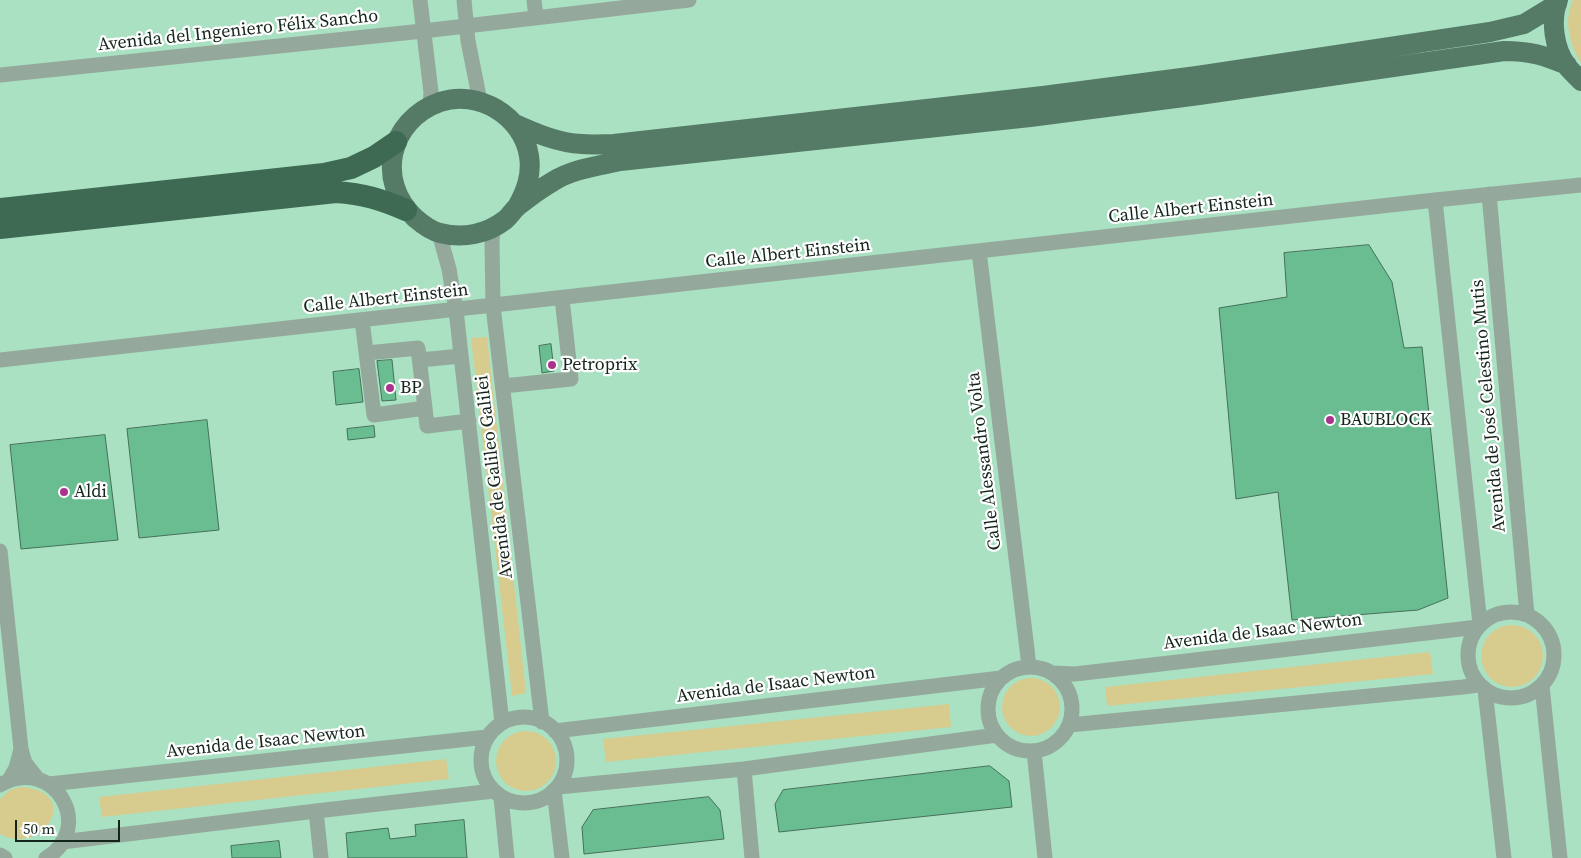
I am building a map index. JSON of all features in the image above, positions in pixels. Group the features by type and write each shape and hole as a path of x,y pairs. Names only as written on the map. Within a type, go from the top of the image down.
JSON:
{"highway":[{"path":"0,209 324,174 351,168 374,157 396,142"},
{"path":"0,228 336,192 358,194 385,201 406,210"}],"main road":[{"path":"1558,2 1554,20 1555,36 1559,51 1566,65 1581,81"},
{"path":"513,123 535,133 563,141 582,144 614,144 1033,97 1197,76 1490,32 1524,24 1558,2"},
{"path":"517,207 526,191 529,155 523,138 504,114 480,101 446,100 419,112 402,130 396,142 392,159 392,177 397,194 406,210 421,224 439,233 457,236 476,235 493,228 506,219 517,207 553,181 583,169 620,161 1040,116 1504,51 1526,51 1548,57 1566,65"}],"street":[{"path":"420,0 431,92 430,106"},
{"path":"464,0 466,25 480,101"},
{"path":"534,0 536,17"},
{"name":"Avenida del Ingeniero Félix Sancho","path":"0,75 423,31 689,0"},
{"name":"Calle Albert Einstein","path":"0,360 123,352 362,320 1581,185"},
{"name":"Avenida de José Celestino Mutis","path":"1489,194 1527,615"},
{"name":"Avenida de José Celestino Mutis","path":"1435,200 1479,625"},
{"name":"Avenida de Galileo Galilei","path":"493,228 493,306 542,722"},
{"name":"Avenida de Galileo Galilei","path":"439,233 449,269 462,356 502,723"},
{"name":"Calle Alessandro Volta","path":"979,251 1029,666"},
{"path":"503,386 571,379 562,298"},
{"path":"362,320 374,415 425,408"},
{"path":"367,353 418,348 427,426 469,421"},
{"path":"420,360 462,356"},
{"path":"0,551 21,749 25,763 43,781 59,793 66,804 68,817 68,830 62,842 46,858"},
{"path":"1510,612 1527,615 1539,622 1548,633 1554,646 1554,661 1550,674 1542,686 1532,694 1508,699 1496,696 1482,687 1470,671 1467,656 1470,640 1479,625 1494,615 1510,612"},
{"name":"Avenida de Isaac Newton","path":"1053,673 1075,674 1479,625"},
{"path":"1029,666 1053,673 1064,683 1071,696 1073,710 1064,735 1045,748 1034,751 1014,747 1005,742 998,735 990,721 988,706 992,690 1001,678 1014,669 1029,666"},
{"name":"Avenida de Isaac Newton","path":"555,731 1001,678"},
{"path":"1542,686 1560,858"},
{"path":"1069,725 1453,688 1482,687"},
{"path":"1482,687 1504,858"},
{"path":"515,718 529,718 542,722 555,731 562,741 566,752 567,764 564,776 556,789 543,799 529,803 514,802 497,794 485,780 481,765 481,750 487,737 502,723 515,718"},
{"path":"556,789 744,769 998,735"},
{"name":"Avenida de Isaac Newton","path":"4,782 23,777 43,781 487,737"},
{"path":"4,782 16,768 21,749"},
{"path":"1034,751 1046,858"},
{"path":"744,769 752,858"},
{"path":"556,789 562,858"},
{"path":"62,842 316,811 497,794"},
{"path":"497,794 507,858"},
{"path":"316,811 321,858"},
{"path":"0,855 5,858"}],"shaded area":[{"path":"0,0 1581,0 1581,858 0,858"},
{"path":"1573,0 1581,0 1581,63 1569,33 1568,16"},
{"path":"487,337 526,693 512,696 471,338"},
{"path":"1512,625 1529,630 1534,634 1538,639 1543,656 1538,673 1534,678 1529,682 1512,687 1495,682 1490,678 1486,673 1481,656 1486,639 1490,634 1495,630"},
{"path":"1430,652 1433,674 1107,706 1105,687"},
{"path":"1025,678 1037,678 1052,686 1060,701 1060,713 1052,728 1037,736 1025,736 1010,728 1002,713 1002,701 1010,686"},
{"path":"949,704 951,727 606,762 603,739"},
{"path":"520,731 532,731 543,736 551,744 556,755 554,773 543,786 532,791 520,791 509,786 501,778 496,767 496,755 501,744 509,736"},
{"path":"446,759 449,779 102,817 99,797"},
{"path":"20,787 39,791 50,799 53,810 51,821 43,830 31,837 16,839 0,834 0,799 10,790"}],"building":[{"name":"BAUBLOCK","path":"1369,245 1392,282 1404,348 1422,347 1448,598 1418,610 1292,620 1278,492 1236,499 1219,308 1287,297 1284,253"},
{"path":"551,344 554,371 542,373 539,346"},
{"path":"392,360 396,400 382,401 377,361"},
{"path":"359,369 363,402 336,405 333,372"},
{"path":"207,420 219,530 139,538 127,429"},
{"path":"374,426 375,437 348,440 347,429"},
{"name":"Aldi","path":"105,435 118,540 21,549 10,445"},
{"path":"990,766 1009,781 1012,807 779,832 775,804 783,790"},
{"path":"709,797 720,810 724,839 584,854 582,827 593,810"},
{"path":"464,820 467,858 348,858 346,833 388,828 390,839 416,836 415,825"},
{"path":"279,841 281,858 232,858 231,846"}],"place":[{"name":"Petroprix","path":"552,365"},
{"name":"BP","path":"390,388"},
{"name":"BAUBLOCK","path":"1330,420"},
{"name":"Aldi","path":"64,492"}]}
